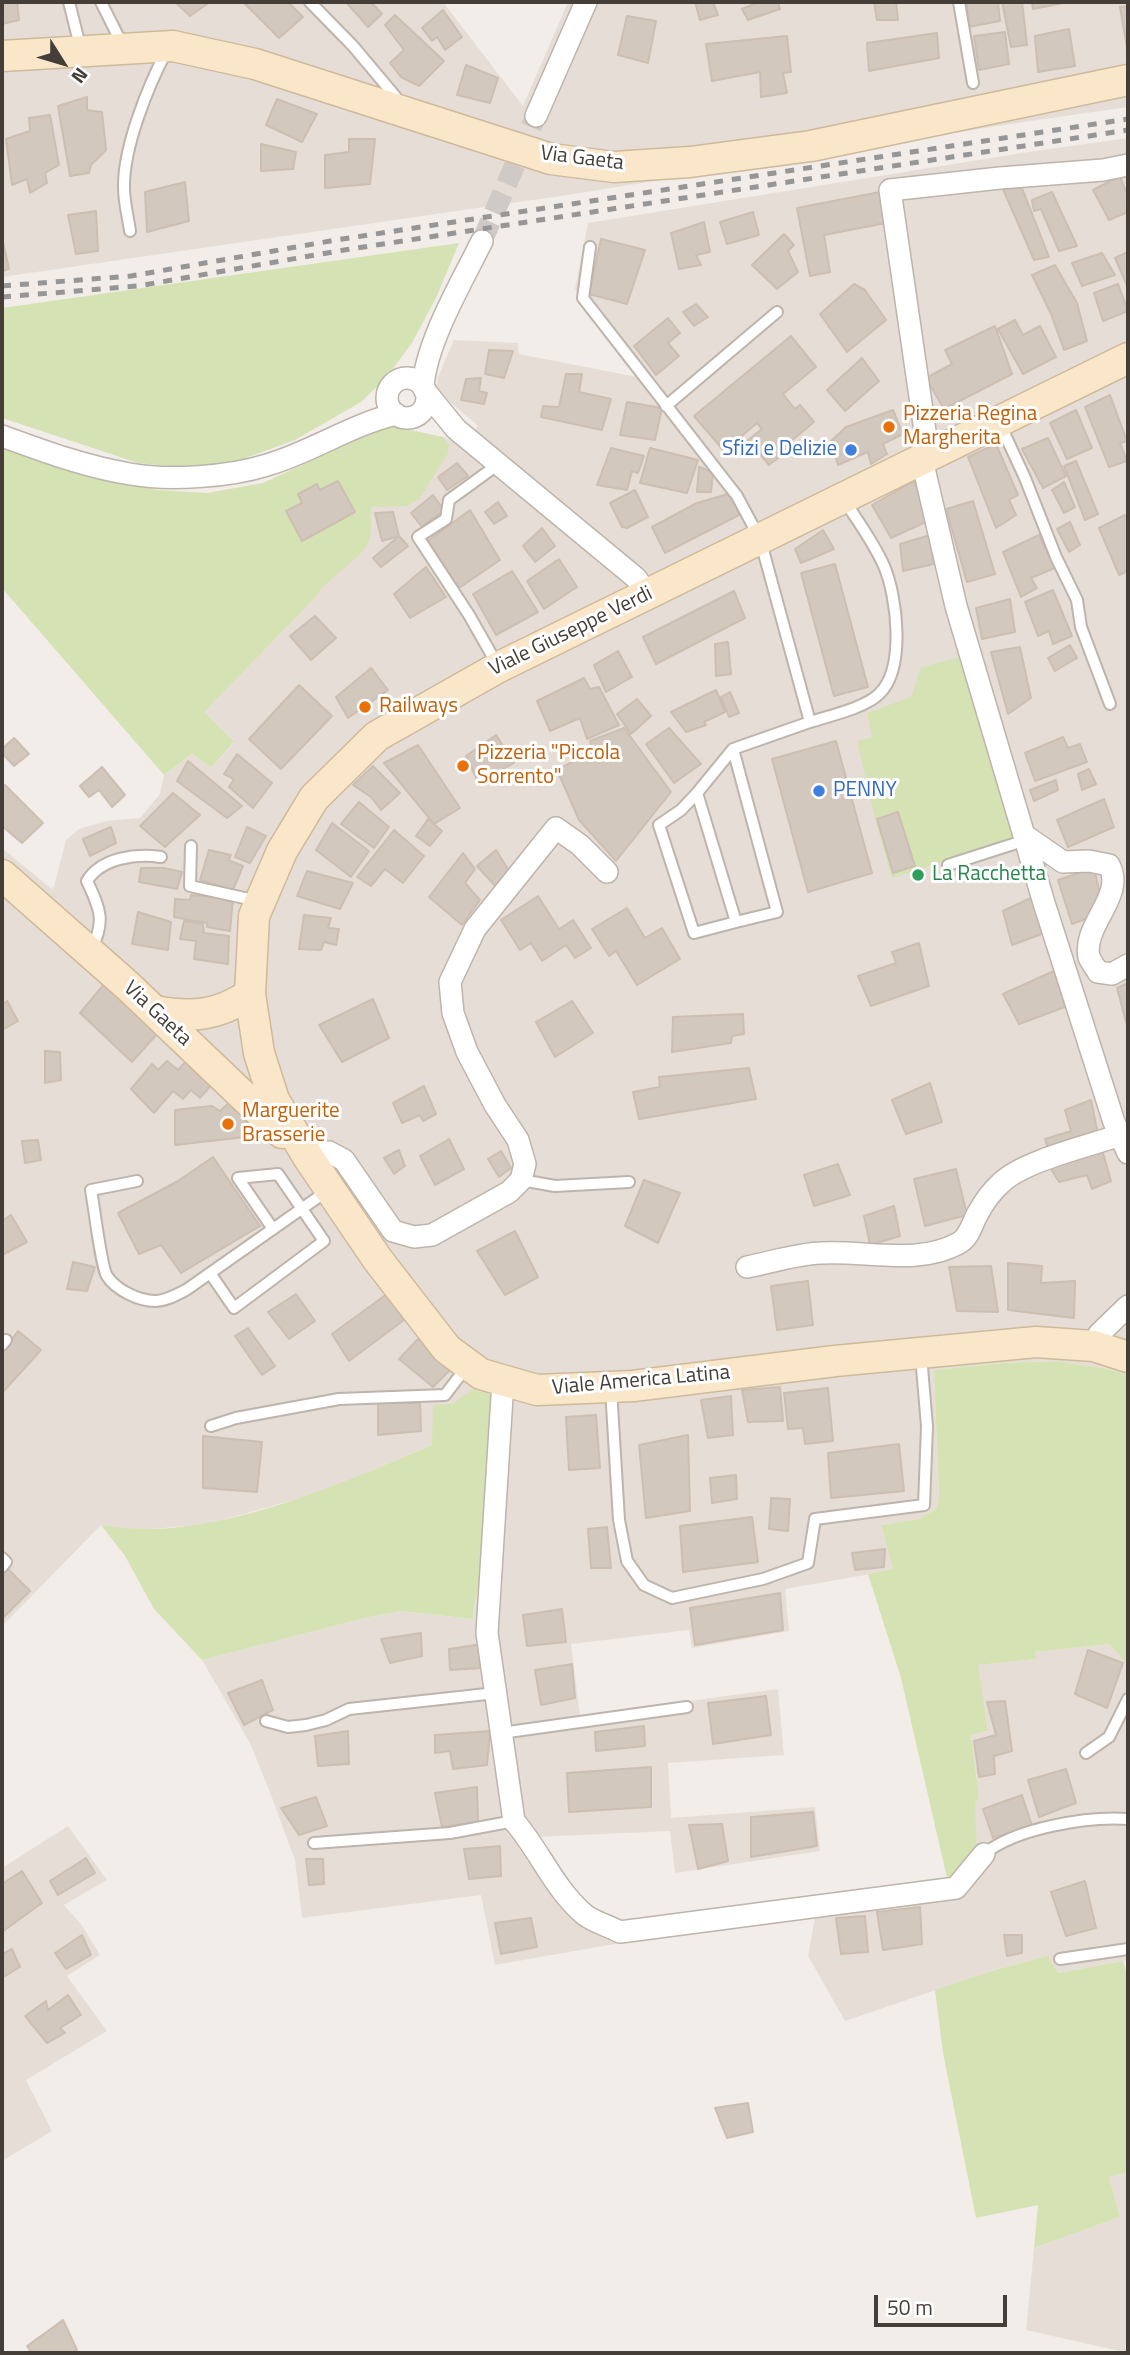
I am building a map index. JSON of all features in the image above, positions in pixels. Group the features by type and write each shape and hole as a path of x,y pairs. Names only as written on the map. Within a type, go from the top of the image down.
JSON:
{"main road":[{"name":"Via Gaeta","path":"2,56 169,46 256,64 551,159 614,167 690,162 811,146 1128,80"},
{"name":"Viale Giuseppe Verdi","path":"250,994 254,916 282,851 314,798 377,736 499,667 1128,358"},
{"name":"Via Gaeta","path":"2,875 155,1011 308,1157"},
{"path":"155,1011 187,1016 202,1014 236,1004 250,994"},
{"name":"Viale America Latina","path":"250,994 259,1053 274,1100 308,1157 378,1260 447,1349 481,1374 537,1390 611,1387 1036,1342 1094,1346 1128,1357"},
{"path":"213,1066 230,1072 239,1070 253,1062 259,1053"}],"street":[{"path":"536,116 586,2"},
{"path":"747,1267 821,1253 909,1255 936,1252 961,1242 970,1232 988,1197 1003,1180 1056,1155 1125,1139 1025,837 956,606 922,460 925,431 890,190 1103,170 1128,165"},
{"path":"349,429 418,364 436,337 482,241"},
{"path":"2,436 131,475 198,477 266,466 303,453 349,429 402,416 414,416 424,408 426,401 424,376 436,337"},
{"path":"394,386 414,379 456,429 636,578 647,594"},
{"path":"394,386 388,405 402,416 456,429"},
{"path":"308,1157 329,1152 344,1160 393,1231 414,1237 432,1235 509,1192 521,1180 525,1164 518,1140 495,1105 467,1052 453,1013 450,982 475,929 556,828 580,845 607,872"},
{"path":"1025,837 1063,862 1089,861 1109,866 1114,874 1112,888 1089,944 1090,959 1098,972 1112,974 1128,965"},
{"path":"1094,1346 1099,1334 1128,1306"},
{"path":"503,1381 487,1633 514,1821 528,1837 562,1891 586,1916 620,1932 956,1888 984,1854"}],"lane":[{"path":"69,2 81,50"},
{"path":"101,2 124,48"},
{"path":"310,2 377,74 404,111"},
{"path":"959,2 973,83"},
{"path":"130,231 123,190 125,163 134,130 169,46"},
{"path":"590,247 583,298 737,496 760,539 810,722"},
{"path":"666,406 777,312"},
{"path":"1000,423 1056,557 1077,600 1081,627 1110,704"},
{"path":"499,667 418,537 446,519 449,500 500,463"},
{"path":"733,749 777,912 694,933 659,825 681,810 733,749 869,702 886,687 896,646 893,594 883,565 844,498"},
{"path":"697,793 736,922"},
{"path":"948,865 1025,837"},
{"path":"191,846 190,886 261,901"},
{"path":"90,952 99,934 101,921 97,903 87,881 92,873 102,866 126,858 161,858"},
{"path":"210,1273 234,1308 324,1241 278,1174 238,1178 273,1229"},
{"path":"521,1180 555,1186 629,1182"},
{"path":"137,1181 91,1190 106,1275 120,1290 155,1301 177,1294 210,1273 330,1189"},
{"path":"611,1387 619,1520 627,1560 644,1585 672,1598 763,1579 808,1563 815,1519 924,1505 927,1426 920,1353"},
{"path":"211,1426 236,1418 340,1399 445,1395 468,1365"},
{"path":"2,1558 6,1562 2,1567"},
{"path":"267,1721 288,1727 306,1726 349,1709 496,1693"},
{"path":"1086,1753 1109,1737 1128,1699"},
{"path":"501,1733 687,1707"},
{"path":"984,1854 994,1846 1053,1826 1108,1818 1128,1819"},
{"path":"314,1843 450,1833 514,1821"},
{"path":"1060,1959 1128,1950"}],"shaded area":[{"path":"2,2 443,2 523,106 568,2 1128,2 1128,107 567,195 2,277"},
{"path":"1128,138 1128,1375 1057,1361 934,1370 939,1497 936,1509 918,1519 881,1525 894,1570 785,1589 789,1631 692,1648 689,1630 571,1644 580,1716 778,1689 784,1755 668,1763 671,1818 815,1807 820,1851 675,1873 670,1831 536,1837 553,1867 594,1914 628,1925 632,1941 495,1965 481,1895 302,1918 295,1860 271,1795 250,1743 202,1660 401,1611 473,1619 480,1582 432,1445 318,1493 208,1524 130,1531 101,1525 2,1626 2,848 53,890 66,840 79,829 106,821 140,818 160,794 164,775 192,754 211,768 234,743 203,712 315,598 321,587 363,550 371,523 372,507 449,445 443,437 460,445 478,426 441,394 437,386 438,377 454,340 518,343 519,354 637,377 575,289 588,223"},
{"path":"1109,1644 1128,1665 1128,1960 1058,1973 1048,1956 998,1969 845,2021 808,1956 818,1901 948,1882 975,1821 975,1802 979,1797 971,1735 988,1731 977,1665 1035,1659 1034,1652"},
{"path":"68,1826 107,1880 64,1905 81,1924 100,1955 67,1976 107,2031 26,2080 52,2131 2,2161 2,1868"},
{"path":"1128,2172 1128,2353 1026,2330 1034,2248 1120,2217 1109,2177"}],"green space":[{"path":"459,243 436,298 412,343 386,378 361,402 295,440 226,465 177,467 138,463 2,418 2,308"},
{"path":"385,427 443,437 449,445 448,453 420,498 407,506 372,507 370,537 365,548 320,590 204,712 234,742 211,768 192,754 164,775 2,588 2,447 44,463 157,490 207,493 263,483"},
{"path":"961,657 1017,839 892,878 857,741 872,737 867,713 911,697 921,667"},
{"path":"1057,1361 1128,1375 1128,1665 1109,1644 1035,1652 1036,1659 978,1665 988,1731 971,1735 979,1797 975,1803 977,1852 948,1882 901,1678 868,1574 893,1569 881,1525 918,1519 936,1509 939,1497 934,1370"},
{"path":"476,1387 494,1396 480,1582 473,1619 401,1611 202,1660 154,1609 125,1556 101,1525 141,1529 184,1527 270,1508 313,1493 432,1445 433,1405 452,1404"},
{"path":"1048,1956 1058,1973 1123,1961 1128,1978 1128,2172 1109,2177 1120,2217 1034,2248 1038,2205 976,2218 943,2053 935,1990"}],"building":[{"path":"2,2 17,2 19,20 2,24"},
{"path":"175,2 210,2 190,16"},
{"path":"243,2 288,2 303,17 279,38"},
{"path":"346,2 371,2 382,14 368,27"},
{"path":"695,2 713,2 718,15 700,20"},
{"path":"759,2 778,2 780,9 748,20 742,9"},
{"path":"874,2 896,2 898,20 877,20"},
{"path":"967,2 998,2 1000,21 968,27"},
{"path":"1002,2 1022,2 1027,45 1011,47"},
{"path":"1032,2 1063,2 1063,3 1033,9"},
{"path":"1128,6 1128,48 1127,48 1120,7"},
{"path":"443,10 462,37 445,50 437,37 432,41 422,28"},
{"path":"395,15 444,61 419,86 401,77 390,63 404,50 385,25"},
{"path":"627,16 656,21 648,63 618,55"},
{"path":"1069,29 1075,66 1038,72 1035,36"},
{"path":"1005,32 1009,64 979,70 974,36"},
{"path":"937,33 939,58 869,71 867,43"},
{"path":"787,36 791,72 783,73 787,93 761,97 760,72 712,81 706,44"},
{"path":"466,65 498,78 490,103 457,95"},
{"path":"87,97 87,110 102,112 106,150 91,165 89,173 70,176 58,106"},
{"path":"277,99 317,114 302,142 266,125"},
{"path":"50,115 59,165 45,173 47,183 30,193 27,179 12,185 6,139 30,131 29,118"},
{"path":"349,139 375,139 370,184 325,188 325,155 349,152"},
{"path":"261,144 296,152 293,169 261,171"},
{"path":"1120,176 1128,197 1128,212 1109,220 1093,190"},
{"path":"185,182 189,221 147,232 145,192"},
{"path":"1022,188 1049,257 1034,260 1003,189"},
{"path":"880,192 886,223 824,235 830,272 810,276 797,208"},
{"path":"1052,192 1077,246 1059,251 1041,209 1034,211 1032,200"},
{"path":"96,211 98,251 76,254 68,215"},
{"path":"753,212 759,235 727,244 720,222"},
{"path":"704,222 710,252 696,255 701,265 679,269 671,233"},
{"path":"784,234 794,245 788,251 798,272 777,289 752,265"},
{"path":"2,237 9,269 2,271"},
{"path":"601,239 645,250 627,304 589,294"},
{"path":"1128,252 1128,288 1115,258"},
{"path":"1102,253 1115,275 1082,286 1072,263"},
{"path":"1055,265 1077,303 1087,341 1064,350 1051,314 1032,275"},
{"path":"854,284 865,290 886,320 847,352 820,314"},
{"path":"1118,284 1128,311 1103,321 1094,293"},
{"path":"696,304 708,317 694,326 683,312"},
{"path":"668,318 680,333 668,343 679,356 656,375 634,346"},
{"path":"1015,320 1023,335 1040,326 1056,357 1023,374 998,329"},
{"path":"995,326 1012,374 944,409 926,378 952,364 945,350"},
{"path":"791,336 816,367 783,394 795,409 800,405 814,422 784,447 787,451 769,465 748,440 762,429 757,423 724,451 694,416"},
{"path":"489,350 513,351 504,378 485,374"},
{"path":"862,358 879,381 845,411 827,390"},
{"path":"566,374 582,374 579,392 611,399 602,430 541,417 543,406 559,407"},
{"path":"481,378 479,391 487,393 484,404 461,400 466,379"},
{"path":"1110,395 1127,441 1120,443 1127,461 1109,467 1085,407"},
{"path":"627,402 662,408 655,440 620,435"},
{"path":"893,410 903,434 883,444 887,454 871,464 868,452 838,465 831,441 846,427"},
{"path":"1076,410 1092,448 1067,459 1050,423"},
{"path":"1048,438 1066,476 1043,488 1022,449"},
{"path":"996,444 1018,495 1009,500 1016,515 996,528 968,457"},
{"path":"611,448 644,456 638,473 632,471 627,490 597,485"},
{"path":"650,448 698,460 687,493 640,483"},
{"path":"1076,461 1098,514 1085,520 1064,466"},
{"path":"457,463 468,476 447,490 438,477"},
{"path":"699,467 713,472 711,492 697,492"},
{"path":"338,481 355,512 302,541 286,511 302,503 298,494 317,484 320,490"},
{"path":"914,481 930,520 891,538 872,505"},
{"path":"1064,482 1075,507 1064,513 1052,490"},
{"path":"635,490 648,517 627,528 622,527 610,503"},
{"path":"728,494 741,514 665,553 652,527 697,503"},
{"path":"433,495 444,510 422,527 411,513"},
{"path":"973,501 995,574 967,582 946,509"},
{"path":"498,502 507,516 494,524 485,512"},
{"path":"470,510 500,560 459,588 428,541"},
{"path":"393,512 399,536 382,541 375,513"},
{"path":"1125,515 1128,523 1128,571 1119,575 1099,528"},
{"path":"1070,522 1080,545 1069,552 1057,529"},
{"path":"542,528 555,546 535,562 523,546"},
{"path":"823,530 834,549 801,563 795,549"},
{"path":"930,535 934,564 903,571 900,544"},
{"path":"1039,535 1055,568 1031,578 1037,588 1021,597 1003,552"},
{"path":"399,536 408,546 381,567 373,558"},
{"path":"559,559 577,587 544,609 527,581"},
{"path":"835,564 868,687 834,696 801,573"},
{"path":"426,567 446,597 410,618 394,594"},
{"path":"512,571 538,612 496,635 473,594"},
{"path":"1053,590 1072,636 1053,644 1049,631 1038,636 1025,602"},
{"path":"734,591 745,618 656,664 643,637"},
{"path":"1010,599 1015,632 982,639 976,608"},
{"path":"315,616 336,638 311,660 290,636"},
{"path":"728,642 731,674 716,676 715,644"},
{"path":"1070,645 1077,658 1055,671 1048,658"},
{"path":"1020,647 1031,698 1008,714 991,652"},
{"path":"618,651 632,677 606,692 594,665"},
{"path":"371,668 388,690 348,718 336,697"},
{"path":"584,678 590,689 599,687 619,725 587,739 580,718 550,731 537,701"},
{"path":"299,685 332,716 281,769 249,739"},
{"path":"716,690 725,712 704,722 706,725 686,732 671,712"},
{"path":"730,692 739,713 729,717 721,697"},
{"path":"637,699 651,716 631,734 617,714"},
{"path":"624,728 671,792 616,861 579,820 557,770 593,751 590,741"},
{"path":"669,728 701,764 674,783 646,744"},
{"path":"496,735 514,763 479,784 466,756"},
{"path":"1063,737 1068,748 1080,744 1087,762 1035,781 1025,753"},
{"path":"14,738 29,754 14,766 2,753 2,749"},
{"path":"836,741 872,873 808,892 772,759"},
{"path":"418,745 460,808 434,824 384,763"},
{"path":"237,754 272,783 253,808 229,787 234,779 224,774"},
{"path":"188,761 242,806 227,818 177,781"},
{"path":"373,766 400,793 381,810 371,797 353,785"},
{"path":"102,767 125,795 112,807 99,790 89,797 80,786"},
{"path":"1089,769 1096,784 1082,790 1078,774"},
{"path":"1056,780 1058,790 1034,801 1030,790"},
{"path":"5,785 43,823 22,843 2,826 2,788"},
{"path":"173,793 200,815 165,847 140,826"},
{"path":"1104,799 1114,827 1068,847 1057,820"},
{"path":"359,802 389,827 374,848 341,824"},
{"path":"898,812 915,866 893,873 877,819"},
{"path":"428,819 442,831 430,846 416,836"},
{"path":"332,823 369,851 351,877 316,850"},
{"path":"111,827 116,843 90,856 83,839"},
{"path":"247,827 266,836 250,863 235,857"},
{"path":"394,830 424,856 403,883 385,869 371,886 357,877"},
{"path":"209,850 231,855 228,860 243,866 233,890 200,880"},
{"path":"496,850 508,869 497,888 477,866"},
{"path":"463,853 475,869 465,883 480,900 462,925 429,897"},
{"path":"141,868 164,868 182,872 177,889 139,882"},
{"path":"1094,868 1101,899 1094,916 1072,924 1058,880"},
{"path":"307,871 353,883 340,909 297,896"},
{"path":"191,895 233,899 230,931 207,927 207,923 174,917 175,899 190,900"},
{"path":"1037,895 1047,932 1012,945 1003,911"},
{"path":"538,896 559,929 573,920 591,948 575,958 566,945 542,961 531,943 520,950 501,920"},
{"path":"627,908 645,938 662,928 680,959 637,985 616,951 609,956 592,929"},
{"path":"138,912 171,922 168,950 132,944"},
{"path":"304,915 331,918 328,928 339,929 336,945 324,942 321,950 299,949"},
{"path":"184,921 203,924 204,933 229,936 228,964 194,959 196,941 180,939"},
{"path":"919,943 929,986 871,1006 858,976 896,963 892,952"},
{"path":"1056,970 1065,1007 1019,1024 1003,994"},
{"path":"105,983 157,1034 132,1062 80,1013"},
{"path":"1128,983 1128,1025 1127,1026 1117,988"},
{"path":"373,999 389,1038 342,1062 319,1025"},
{"path":"7,1001 18,1021 2,1030 2,1005"},
{"path":"572,1001 593,1033 555,1057 536,1022"},
{"path":"743,1014 744,1034 732,1036 731,1043 672,1052 673,1017"},
{"path":"45,1051 60,1052 61,1080 45,1083"},
{"path":"189,1058 215,1081 200,1098 191,1090 183,1099 173,1091 154,1113 131,1089 152,1064 158,1070 167,1061 178,1070"},
{"path":"749,1068 756,1099 639,1119 633,1092 660,1087 659,1077"},
{"path":"930,1083 942,1122 906,1134 892,1100"},
{"path":"424,1086 436,1114 423,1121 420,1115 402,1123 393,1103"},
{"path":"1091,1100 1098,1135 1048,1148 1045,1139 1071,1131 1065,1110"},
{"path":"230,1102 257,1125 246,1137 175,1145 175,1110 212,1106 220,1111"},
{"path":"449,1139 464,1169 435,1185 420,1156"},
{"path":"38,1140 41,1160 25,1163 22,1141"},
{"path":"1101,1146 1111,1181 1092,1189 1087,1175 1059,1182 1048,1164"},
{"path":"399,1150 405,1166 394,1174 384,1158"},
{"path":"501,1151 511,1168 499,1177 488,1159"},
{"path":"213,1157 260,1226 181,1273 161,1245 139,1254 118,1213 178,1181"},
{"path":"838,1164 850,1195 814,1206 804,1175"},
{"path":"956,1169 967,1215 925,1226 914,1179"},
{"path":"644,1180 680,1193 658,1243 625,1226"},
{"path":"894,1206 900,1236 870,1245 864,1216"},
{"path":"11,1215 27,1242 2,1255 2,1221"},
{"path":"515,1231 538,1277 505,1295 477,1251"},
{"path":"73,1262 95,1267 87,1291 67,1289"},
{"path":"1008,1263 1042,1266 1041,1283 1075,1281 1074,1318 1008,1310"},
{"path":"991,1266 998,1312 957,1311 949,1267"},
{"path":"808,1281 813,1325 777,1330 771,1286"},
{"path":"296,1294 315,1321 289,1339 268,1312"},
{"path":"387,1294 404,1320 349,1361 332,1334"},
{"path":"248,1328 275,1366 262,1375 235,1336"},
{"path":"18,1331 41,1350 2,1393 2,1353"},
{"path":"418,1339 451,1369 433,1387 399,1359"},
{"path":"780,1387 783,1421 748,1422 742,1390"},
{"path":"828,1388 833,1441 805,1444 803,1428 788,1429 784,1393"},
{"path":"731,1396 733,1435 708,1438 701,1400"},
{"path":"378,1403 420,1403 421,1431 378,1435"},
{"path":"596,1415 600,1468 569,1470 566,1417"},
{"path":"688,1435 690,1511 646,1518 639,1445"},
{"path":"203,1436 262,1442 257,1492 203,1488"},
{"path":"899,1444 904,1491 831,1498 828,1453"},
{"path":"736,1475 737,1499 712,1503 710,1478"},
{"path":"771,1498 790,1499 788,1531 769,1529"},
{"path":"752,1517 758,1562 683,1572 680,1526"},
{"path":"607,1527 611,1568 591,1568 588,1529"},
{"path":"885,1549 884,1567 855,1570 852,1553"},
{"path":"7,1568 30,1591 2,1619 2,1573"},
{"path":"780,1593 783,1630 695,1645 690,1608"},
{"path":"562,1609 566,1642 527,1646 523,1615"},
{"path":"421,1633 422,1656 390,1663 381,1639"},
{"path":"482,1644 482,1668 450,1670 449,1649"},
{"path":"1088,1650 1123,1663 1107,1708 1075,1694"},
{"path":"572,1664 575,1698 541,1705 535,1670"},
{"path":"262,1680 273,1710 244,1725 228,1693"},
{"path":"766,1696 771,1735 713,1744 708,1703"},
{"path":"1005,1701 1012,1751 994,1756 995,1774 979,1777 974,1741 996,1735 987,1702"},
{"path":"644,1726 645,1746 596,1751 595,1732"},
{"path":"348,1731 349,1764 318,1766 315,1736"},
{"path":"490,1731 487,1765 453,1769 450,1751 435,1753 435,1735"},
{"path":"651,1767 651,1807 569,1812 567,1773"},
{"path":"1066,1769 1076,1803 1039,1817 1028,1780"},
{"path":"477,1787 478,1822 442,1827 435,1793"},
{"path":"1022,1795 1032,1826 993,1838 983,1809"},
{"path":"316,1797 327,1826 299,1835 281,1808"},
{"path":"813,1812 817,1846 751,1857 751,1817"},
{"path":"722,1824 728,1861 698,1869 689,1825"},
{"path":"500,1846 501,1876 469,1879 464,1849"},
{"path":"86,1858 95,1873 58,1895 50,1881"},
{"path":"306,1859 323,1859 324,1884 309,1885"},
{"path":"22,1871 42,1903 2,1932 2,1884"},
{"path":"1085,1881 1096,1928 1066,1936 1051,1892"},
{"path":"920,1907 922,1944 883,1950 877,1912"},
{"path":"865,1916 868,1952 841,1954 836,1918"},
{"path":"531,1918 537,1947 501,1954 495,1923"},
{"path":"82,1935 91,1955 66,1969 55,1953"},
{"path":"1004,1935 1022,1935 1022,1953 1007,1956"},
{"path":"12,1949 20,1967 2,1978 2,1954"},
{"path":"68,1995 81,2015 60,2028 65,2033 47,2043 25,2016 46,2001 48,2010"},
{"path":"748,2103 753,2132 727,2138 715,2108"},
{"path":"63,2320 77,2350 72,2353 32,2353 27,2346"}],"tunnel":[{"path":"482,241 536,116"}],"railway":[{"path":"2,286 131,276 336,240 1128,119"},
{"path":"2,297 138,286 344,250 1128,130"}],"place":[{"name":"Pizzeria Regina Margherita","path":"889,427"},
{"name":"Sfizi e Delizie","path":"851,450"},
{"name":"Railways","path":"365,707"},
{"name":"Pizzeria \"Piccola Sorrento\"","path":"463,766"},
{"name":"PENNY","path":"819,791"},
{"name":"La Racchetta","path":"918,875"},
{"name":"Marguerite Brasserie","path":"228,1124"}]}
